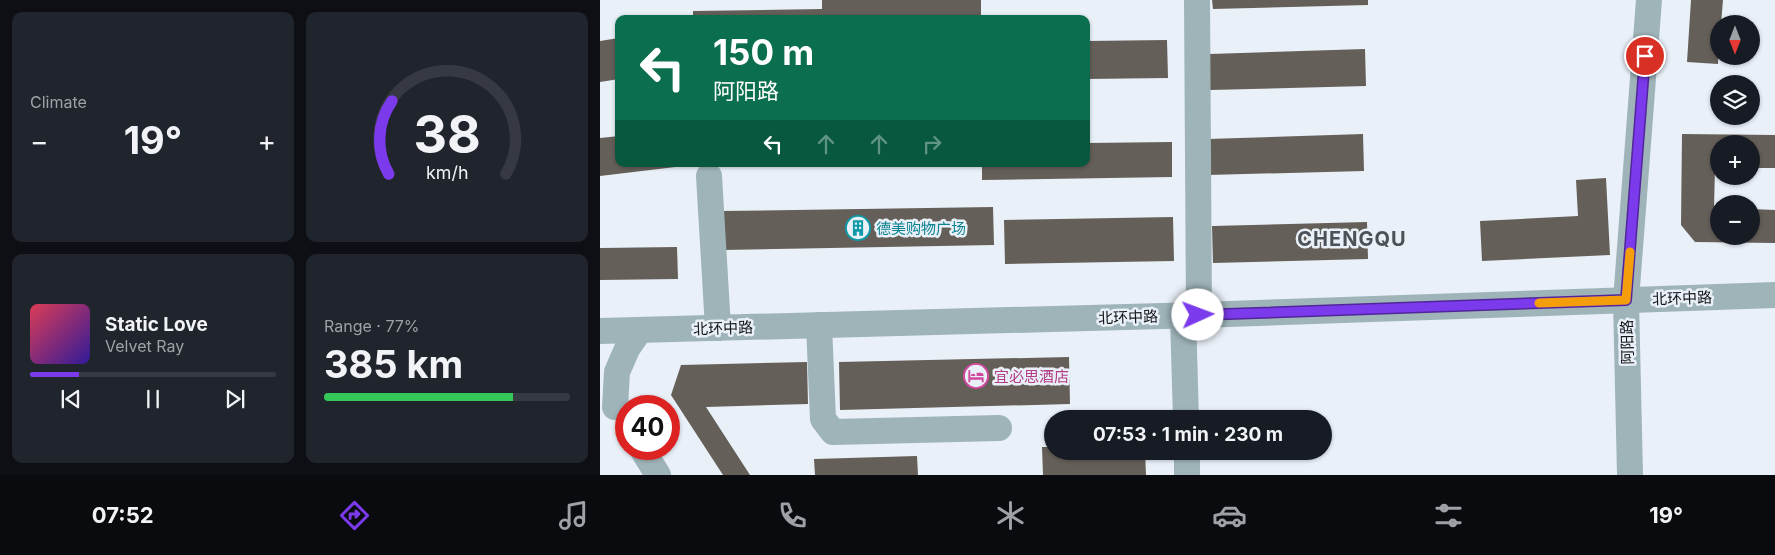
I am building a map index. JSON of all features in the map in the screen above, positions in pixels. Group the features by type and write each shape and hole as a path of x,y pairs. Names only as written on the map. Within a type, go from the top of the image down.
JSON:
{"street":[{"path":"1186,410 1191,316 1197,0"},
{"name":"阿阳路","path":"1630,475 1626,300 1649,0"},
{"path":"709,176 718,328"},
{"name":"北环中路","path":"600,331 1191,316 1775,295"},
{"path":"819,325 823,419 833,432 999,428"},
{"path":"614,410 617,372 627,349 640,330"},
{"path":"600,386 614,410"},
{"path":"649,460 658,475"},
{"path":"1186,460 1187,475"}],"building":[{"path":"822,0 981,0 981,15 693,15 693,11 822,9"},
{"path":"1212,0 1368,0 1368,5 1213,9"},
{"path":"1691,0 1723,0 1722,15 1710,15 1710,63 1687,62"},
{"path":"615,39 615,80 600,82 600,41"},
{"path":"1167,40 1168,78 1090,79 1090,41"},
{"path":"1365,49 1366,86 1210,90 1210,54"},
{"path":"1363,134 1364,171 1208,175 1208,139"},
{"path":"1682,134 1775,135 1775,168 1760,168 1760,135 1710,135 1710,185 1715,185 1714,195 1710,195 1710,242 1695,242 1681,225"},
{"path":"615,136 615,167 675,167 600,176 600,138"},
{"path":"1172,142 1172,177 982,180 982,167 1090,167 1090,143"},
{"path":"1606,178 1610,255 1482,261 1480,221 1578,216 1576,180"},
{"name":"德美购物广场","path":"993,207 994,245 723,250 722,211"},
{"path":"1760,209 1775,210 1775,243 1760,243"},
{"path":"1173,217 1174,261 1005,264 1004,220"},
{"path":"1367,222 1368,259 1213,263 1212,226"},
{"path":"677,247 678,279 600,280 600,248"},
{"path":"1069,357 1070,404 840,410 839,362"},
{"path":"807,362 808,404 706,407 750,475 723,475 680,409 680,395 671,395 681,365"},
{"path":"1042,447 1044,447 1044,460 1145,460 1146,475 1043,475"},
{"path":"917,456 918,475 815,475 814,459"}],"slow traffic":[{"path":"1539,303 1626,300 1630,252"}],"place":[{"name":"德美购物广场","path":"858,228"},
{"name":"宜必思酒店","path":"976,376"}],"district":[{"name":"CHENGQU","path":"1352,239"}],"route":[{"path":"1198,315 1626,300 1645,56"}]}
